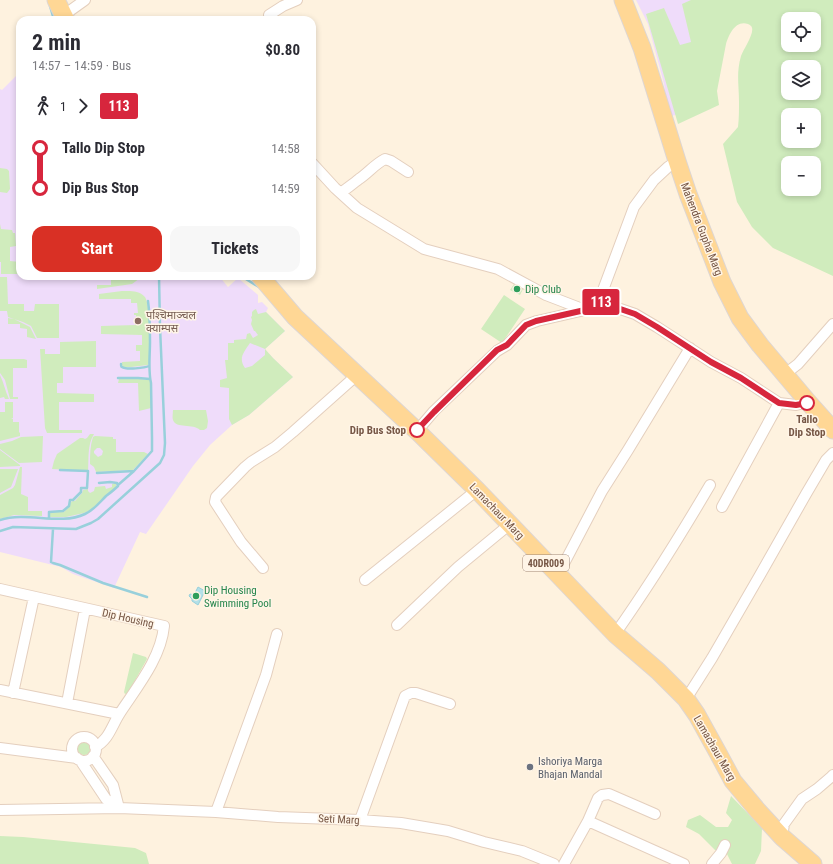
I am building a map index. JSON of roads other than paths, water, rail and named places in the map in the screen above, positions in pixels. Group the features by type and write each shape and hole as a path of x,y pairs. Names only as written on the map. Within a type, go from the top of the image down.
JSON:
{"main road":[{"path":"56,0 64,16"},
{"name":"Mahendra Gupha Marg","path":"623,0 642,48 677,161 722,282 740,318 760,345 833,430"},
{"name":"Lamachaur Marg","path":"263,280 295,318 417,430 477,490 615,634 658,671 686,699 715,746 733,780 758,811 782,837 813,864"}],"street":[{"path":"67,16 85,0"},
{"path":"269,15 283,6 297,0"},
{"path":"341,193 360,179 380,161 385,159 392,161 408,172"},
{"path":"417,430 497,350 507,345 526,325 536,321 585,310 603,290 634,207 654,180 677,161"},
{"path":"316,167 358,208 424,249 498,269 546,295 585,310"},
{"path":"594,300 635,314 711,362 741,378 779,403 796,405 808,402"},
{"path":"785,374 798,364 833,324"},
{"path":"558,575 602,491 690,348"},
{"path":"263,568 241,542 215,502 216,497 245,467 275,447 357,375"},
{"path":"722,507 779,403"},
{"path":"686,699 712,658 826,460 833,453"},
{"path":"615,634 667,557 710,485"},
{"path":"365,580 477,490"},
{"path":"397,625 458,567 510,524"},
{"name":"Dip Housing","path":"0,589 164,626 164,632 156,656 142,682 120,714 106,739 94,751"},
{"path":"13,693 34,597"},
{"path":"67,703 86,608"},
{"path":"216,812 266,675 277,634"},
{"path":"0,690 120,714"},
{"path":"360,820 405,696 411,693 416,693 450,704"},
{"path":"81,737 88,738 93,742 94,751 113,785 119,808 106,798 72,752 75,741 81,737"},
{"path":"0,748 87,760 94,751"},
{"path":"782,837 784,824 802,799 817,789 833,775"},
{"path":"564,864 588,821 598,798 602,795 609,794 655,814"},
{"name":"Seti Marg","path":"0,810 119,808 401,823 448,830 484,842 522,851 554,864"},
{"path":"588,821 684,864"},
{"path":"712,864 721,853 725,845"}],"water":[{"name":"Dip Housing Swimming Pool","path":"198,587 205,591 198,605 192,601 189,596 190,594 194,595"}],"waterway":[{"path":"50,6 53,16"},
{"path":"0,531 13,527 76,529 91,523 98,519 160,463 164,455 165,443 159,280"},
{"path":"248,280 259,287"},
{"path":"118,485 134,471 152,451 151,383 149,368 150,327 148,301"},
{"path":"121,364 124,368 140,368 149,366"},
{"path":"118,378 150,379"},
{"path":"49,518 49,512 63,511 69,506 70,500 73,500 81,492 81,488 87,488 88,471 60,470"},
{"path":"97,473 134,471"},
{"path":"0,520 21,517 65,519 85,514 94,508 118,486 117,483 99,483"},
{"path":"53,529 51,562 103,583 147,597"}],"place":[{"name":"Dip Club","path":"517,289"},
{"name":"पश्‍चिमाञ्‍चल क्याम्पस","path":"138,321"},
{"name":"Tallo Dip Stop","path":"807,403"},
{"name":"Dip Bus Stop","path":"417,430"},
{"name":"Dip Housing Swimming Pool","path":"196,596"},
{"name":"Ishoriya Marga Bhajan Mandal","path":"530,767"}]}
